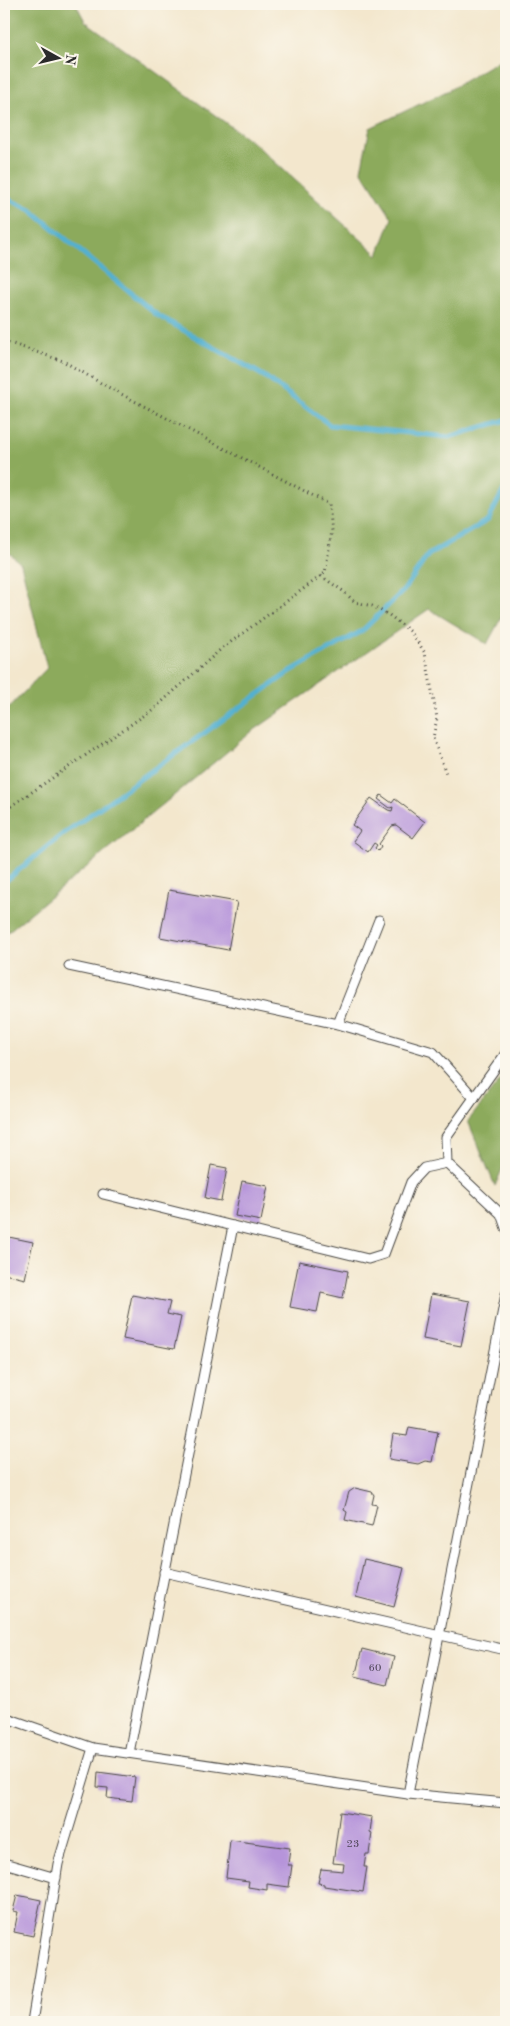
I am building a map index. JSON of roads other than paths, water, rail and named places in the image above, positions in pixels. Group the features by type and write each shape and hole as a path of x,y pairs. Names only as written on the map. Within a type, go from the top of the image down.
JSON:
{"lane":[{"path":"338,1024 380,920"},
{"path":"69,966 338,1024 433,1052 474,1098"},
{"path":"506,1053 446,1137 447,1163 501,1214 506,1228"},
{"path":"103,1194 368,1259 384,1254 411,1182 424,1168 447,1163"},
{"path":"129,1753 233,1226"},
{"path":"408,1794 506,1294"},
{"path":"164,1572 506,1650"},
{"path":"4,1717 94,1748 408,1794 506,1803"},
{"path":"32,2022 61,1855 94,1748"},
{"path":"4,1863 56,1878"}],"waterway":[{"path":"4,197 31,210 157,315 264,376 330,425 449,437 506,420"},
{"path":"4,882 63,834 291,671 362,631 404,590 428,555 488,520 506,486"}]}
